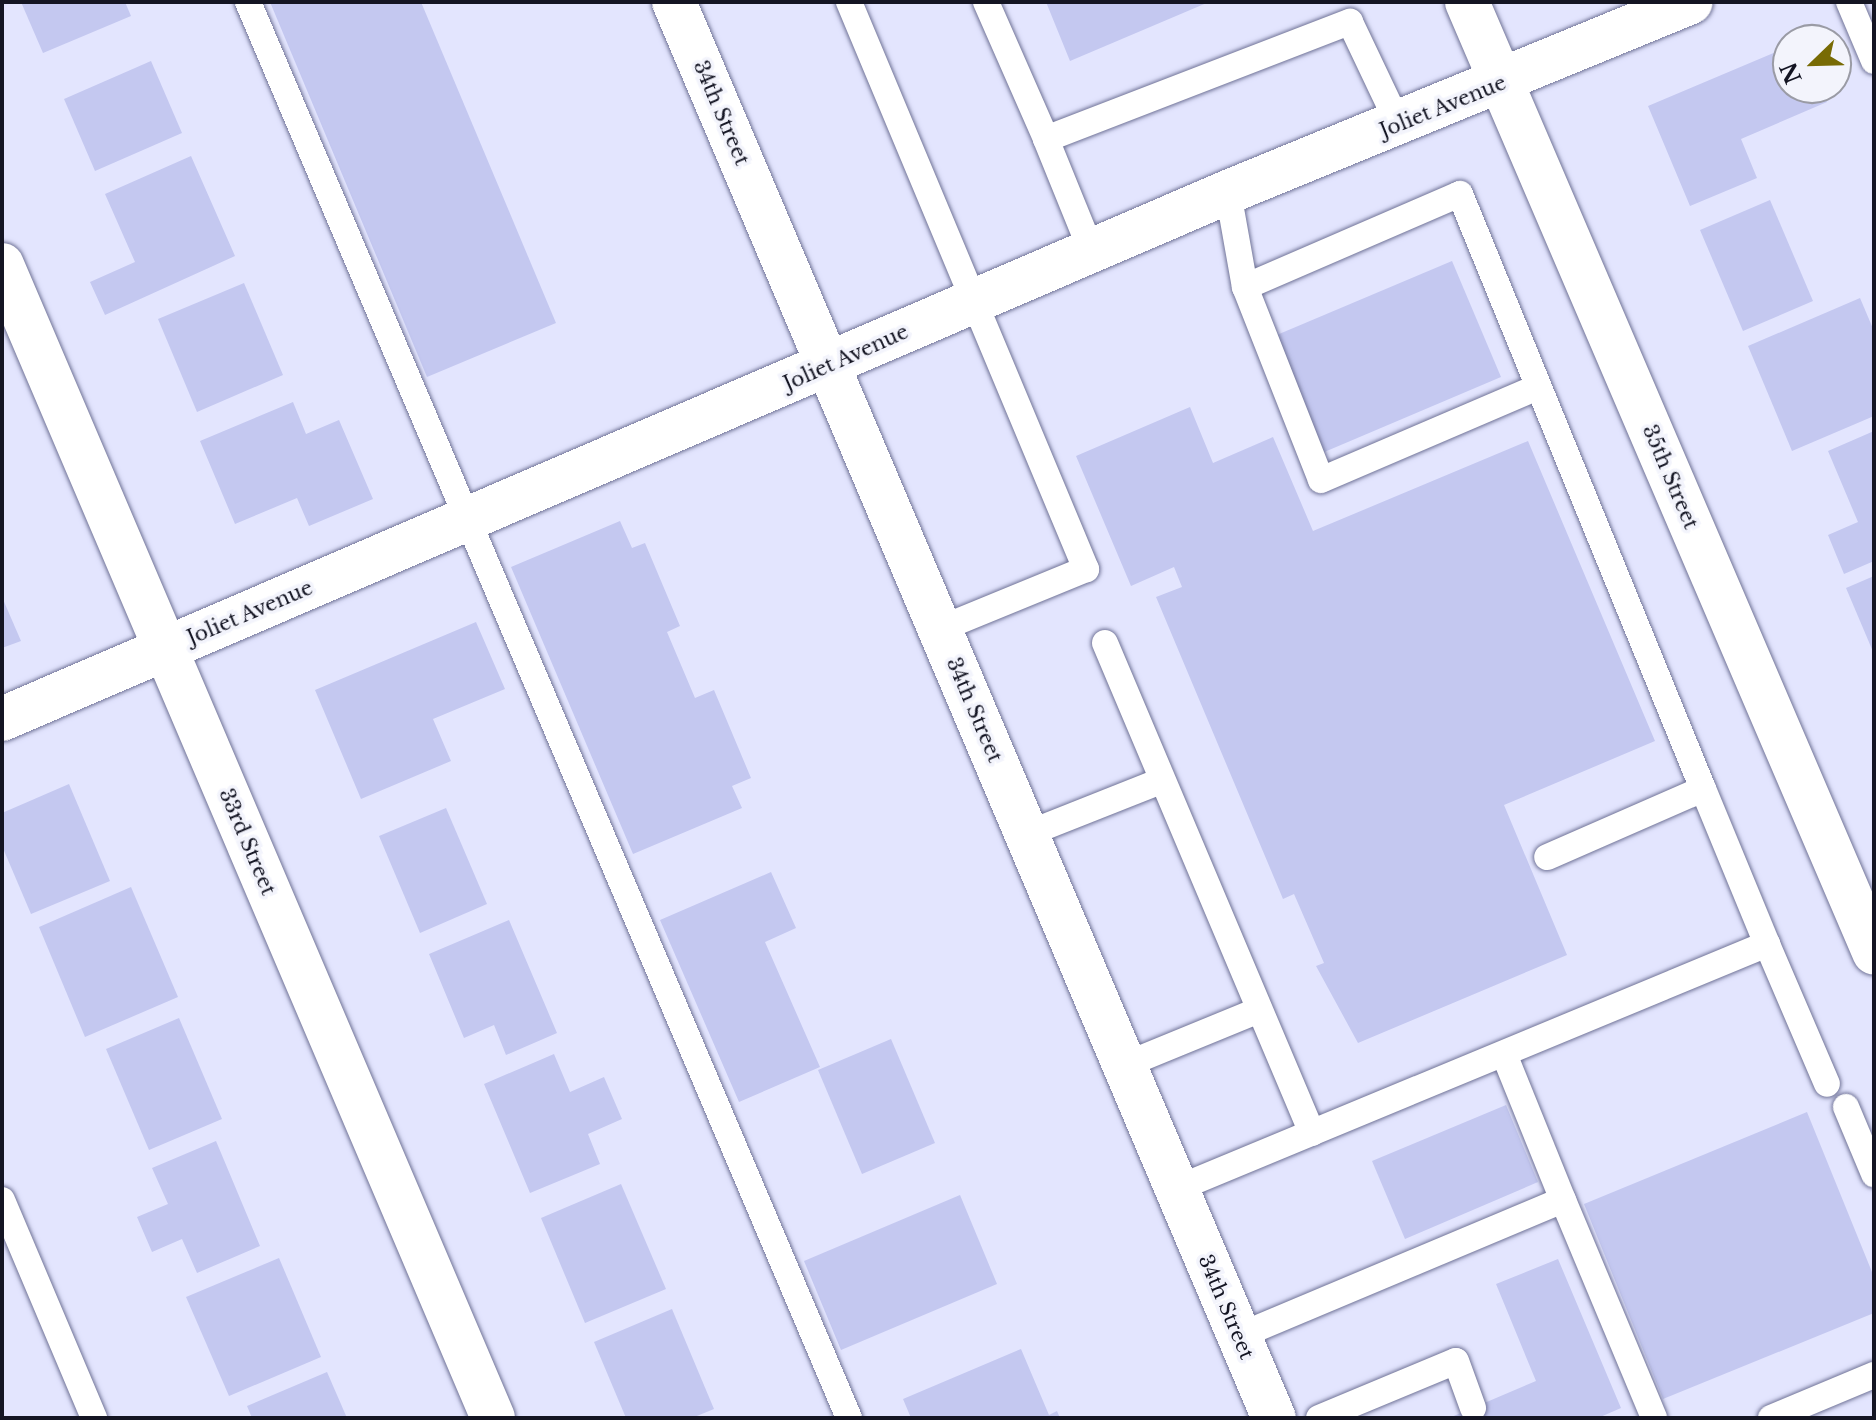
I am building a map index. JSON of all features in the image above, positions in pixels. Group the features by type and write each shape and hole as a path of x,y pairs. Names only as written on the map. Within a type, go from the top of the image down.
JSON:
{"street":[{"name":"34th Street","path":"674,2 1274,1418"},
{"name":"35th Street","path":"1467,2 1874,952"},
{"name":"Joliet Avenue","path":"2,719 973,302 1093,255 1228,192 1399,125 1691,2"},
{"name":"33rd Street","path":"2,265 493,1418"}],"lane":[{"path":"248,2 849,1418"},
{"path":"849,2 1086,569 940,629"},
{"path":"986,2 1093,255"},
{"path":"1849,2 1874,61"},
{"path":"1046,139 1346,12 1399,125"},
{"path":"1228,192 1245,287 1321,480 1538,387"},
{"path":"1245,287 1460,194 1827,1084"},
{"path":"1105,643 1312,1133"},
{"path":"1027,834 1161,781"},
{"path":"1547,857 1703,789"},
{"path":"1176,1189 1767,944"},
{"path":"1125,1065 1259,1010"},
{"path":"1504,1054 1654,1418"},
{"path":"1846,1107 1874,1174"},
{"path":"2,1200 94,1418"},
{"path":"1239,1336 1563,1200"},
{"path":"1319,1418 1456,1361 1473,1408"},
{"path":"1771,1418 1874,1375"}],"building":[{"path":"21,2 125,2 131,16 43,53"},
{"path":"270,2 421,2 556,323 427,377"},
{"path":"1046,2 1209,2 1070,61"},
{"path":"1772,54 1772,104 1822,104 1741,139 1757,178 1690,206 1648,106"},
{"path":"151,61 182,133 95,171 64,99"},
{"path":"191,156 235,256 105,315 90,282 135,262 105,194"},
{"path":"1770,200 1813,301 1743,331 1700,230"},
{"path":"1452,261 1501,377 1322,453 1272,337"},
{"path":"244,283 283,375 197,412 158,319"},
{"path":"1860,298 1874,331 1874,416 1792,451 1748,346"},
{"path":"293,402 306,434 339,420 373,499 309,526 297,498 235,524 200,441"},
{"path":"1190,407 1213,463 1273,437 1313,531 1528,441 1655,741 1504,805 1567,955 1358,1043 1316,966 1324,963 1294,894 1283,899 1156,597 1182,587 1174,567 1131,586 1076,456"},
{"path":"1874,431 1874,561 1844,574 1828,535 1858,522 1828,451"},
{"path":"620,521 632,548 645,543 680,626 667,632 695,698 714,690 751,778 732,786 742,808 633,854 511,567"},
{"path":"1874,576 1874,654 1846,588"},
{"path":"2,597 21,641 2,648"},
{"path":"476,622 505,689 433,719 451,761 361,799 315,690"},
{"path":"69,784 110,881 31,914 2,846 2,813"},
{"path":"446,808 487,904 420,933 379,836"},
{"path":"771,872 796,928 765,942 820,1067 739,1102 660,920"},
{"path":"131,887 178,997 85,1037 39,927"},
{"path":"509,920 557,1033 506,1055 494,1025 464,1038 429,954"},
{"path":"179,1018 222,1119 149,1150 106,1049"},
{"path":"891,1039 935,1143 862,1174 818,1070"},
{"path":"554,1054 570,1092 604,1077 622,1119 588,1134 600,1164 530,1193 484,1084"},
{"path":"1506,1105 1538,1182 1405,1239 1372,1161"},
{"path":"1807,1112 1874,1277 1874,1313 1663,1399 1584,1204"},
{"path":"216,1141 260,1246 197,1273 182,1239 152,1252 137,1217 168,1204 152,1168"},
{"path":"621,1184 666,1289 585,1323 541,1218"},
{"path":"960,1195 997,1284 841,1350 804,1261"},
{"path":"279,1258 321,1357 229,1396 186,1297"},
{"path":"1558,1259 1621,1408 1598,1418 1449,1418 1536,1381 1496,1284"},
{"path":"672,1309 714,1409 692,1418 626,1418 594,1342"},
{"path":"1021,1349 1049,1415 1057,1411 1060,1418 911,1418 903,1399"},
{"path":"327,1372 347,1418 252,1418 247,1406"}]}
